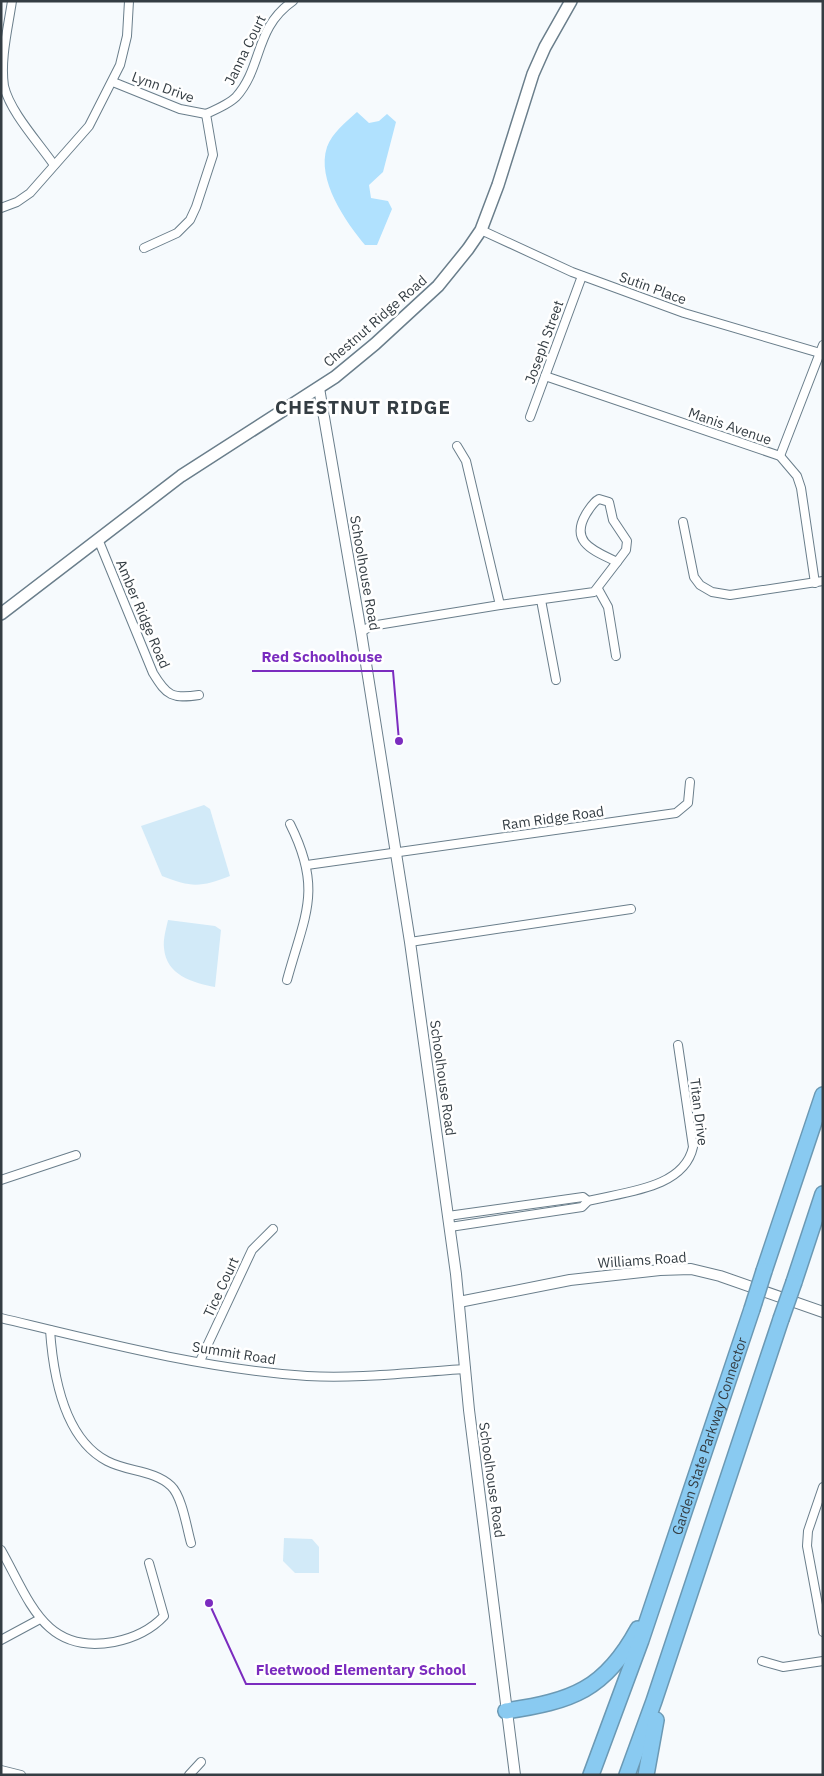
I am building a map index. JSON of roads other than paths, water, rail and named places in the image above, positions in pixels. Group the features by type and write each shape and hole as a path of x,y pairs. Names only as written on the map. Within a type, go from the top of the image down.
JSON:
{"highway":[{"name":"Garden State Parkway Connector","path":"591,1775 625,1686 660,1585 823,1095"},
{"path":"627,1775 823,1194"},
{"path":"506,1711 564,1700 604,1676 629,1644 660,1585"},
{"path":"646,1775 655,1722 677,1631"}],"main road":[{"name":"Chestnut Ridge Road","path":"1,614 181,476 319,388 375,344 438,286 481,230 498,185 534,74 545,47 571,1"}],"street":[{"path":"12,1 3,72 4,88 21,119 54,165"},
{"path":"1,208 17,202 30,193 89,126 120,65 127,36 129,1"},
{"name":"Janna Court","path":"206,114 235,98 244,86 271,21 293,1"},
{"name":"Lynn Drive","path":"112,82 180,109 206,114"},
{"path":"144,248 178,233 190,220 213,155 206,114"},
{"name":"Sutin Place","path":"481,230 582,276 684,313 822,351"},
{"name":"Joseph Street","path":"530,417 582,276"},
{"path":"780,456 822,351"},
{"name":"Manis Avenue","path":"545,376 780,456 797,476 801,488 819,582"},
{"name":"Schoolhouse Road","path":"319,388 361,632 410,942 450,1227 515,1775"},
{"path":"457,446 466,462 500,605"},
{"path":"361,632 371,626 594,592 598,589 626,550 627,541 613,520 609,502 599,499 594,502 582,522 582,536 590,548 617,562"},
{"path":"683,522 694,577 700,585 712,592 730,595 819,582"},
{"name":"Amber Ridge Road","path":"98,539 153,673 161,686 170,696 181,698 199,696"},
{"path":"598,589 608,607 616,656"},
{"path":"541,600 556,680"},
{"name":"Ram Ridge Road","path":"308,865 676,813 688,803 690,782"},
{"path":"287,980 309,907 308,865 290,824"},
{"path":"410,942 631,909"},
{"name":"Titan Drive","path":"450,1227 582,1207 588,1200 661,1182 684,1168 691,1157 693,1147 678,1045"},
{"path":"1,1180 76,1155"},
{"name":"Titan Drive","path":"448,1216 583,1197 588,1200"},
{"name":"Tice Court","path":"200,1361 252,1250 273,1229"},
{"name":"Williams Road","path":"459,1302 570,1280 660,1270 691,1269 720,1276 823,1312"},
{"name":"Summit Road","path":"1,1318 50,1330 242,1369 308,1376 466,1368"},
{"path":"50,1330 56,1384 66,1409 84,1439 94,1452 107,1461 131,1470 150,1474 172,1486 181,1506 191,1543"},
{"path":"823,1487 808,1531 808,1546 823,1632"},
{"path":"1,1550 40,1619 66,1641 93,1646 124,1640 152,1629 164,1616 149,1563"},
{"path":"1,1640 40,1619"},
{"path":"762,1661 783,1667 823,1661"},
{"path":"189,1775 201,1762"},
{"path":"1,1770 21,1775"}],"water":[{"path":"357,112 369,123 379,121 387,114 396,122 383,172 369,185 371,198 388,201 392,209 377,245 365,245 349,225 335,200 326,173 325,160 329,142 340,128"}],"place":[{"name":"Red Schoolhouse","path":"399,741"},
{"name":"Fleetwood Elementary School","path":"209,1603"}],"district":[{"name":"CHESTNUT RIDGE","path":"363,407"}]}
